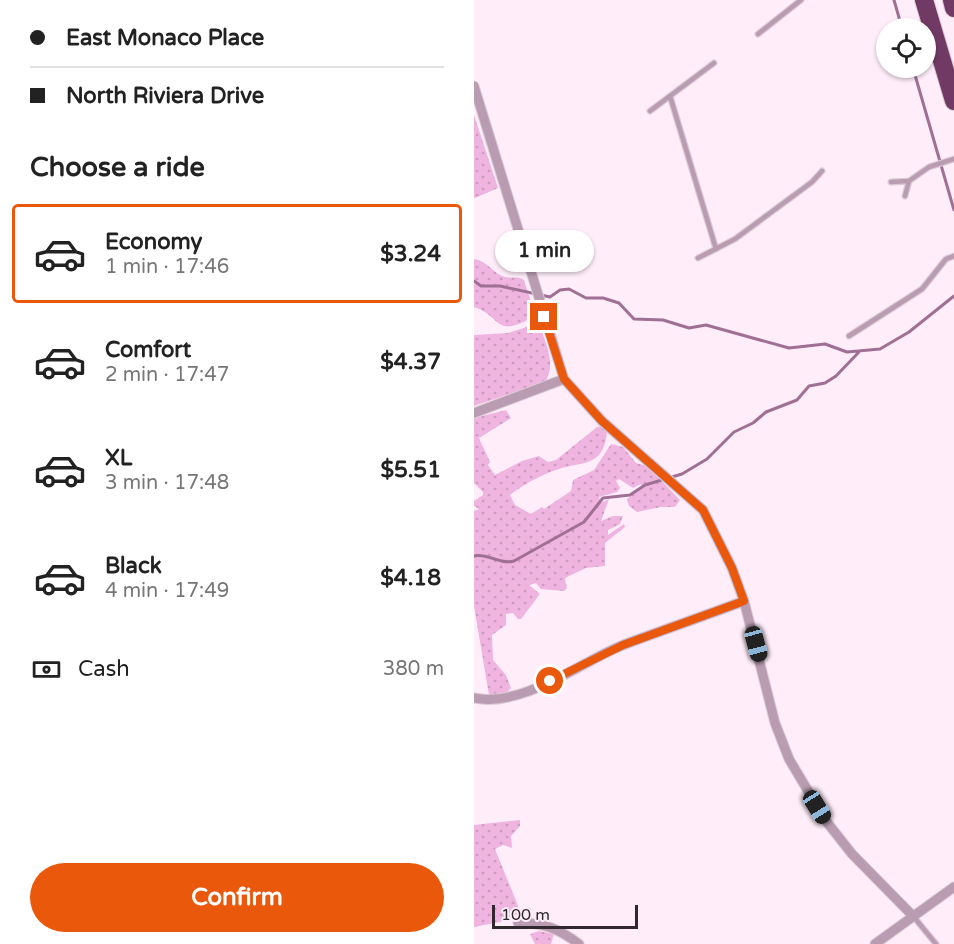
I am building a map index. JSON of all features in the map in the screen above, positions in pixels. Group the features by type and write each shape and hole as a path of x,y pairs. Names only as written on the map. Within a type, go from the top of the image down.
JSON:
{"highway":[{"path":"924,0 954,101"},
{"path":"952,0 954,8"}],"street":[{"path":"474,86 476,101 564,379 602,421 703,510 732,568 744,601 776,723 789,759 832,829 852,854 913,916"},
{"path":"474,413 564,379"},
{"path":"474,698 494,700 516,696 623,645 744,601"},
{"path":"875,944 954,887"},
{"path":"518,923 540,922 566,934 579,944"}],"lane":[{"path":"758,34 801,0"},
{"path":"650,111 714,63"},
{"path":"670,96 716,249"},
{"path":"891,182 909,181 934,165 954,159"},
{"path":"698,258 735,239 795,195 822,171"},
{"path":"905,196 909,181"},
{"path":"849,336 922,289 946,259 954,256"},
{"path":"913,916 936,944"}],"shaded area":[{"path":"474,115 498,188 475,198 474,198"},
{"path":"474,259 481,261 503,276 524,280 534,311 531,318 519,324 504,326 474,307"},
{"path":"539,323 550,360 545,382 474,406 474,335 508,333"},
{"path":"506,410 511,418 479,438 490,462 488,465 495,475 522,461 539,456 548,462 556,460 597,427 607,432 602,450 594,459 544,475 510,495 515,505 531,514 542,507 544,509 571,491 573,480 594,470 611,444 623,447 636,463 647,466 680,500 675,507 661,507 637,512 629,506 627,499 643,487 641,484 633,488 619,479 616,481 620,488 617,492 599,497 601,503 609,499 601,521 613,516 623,516 620,524 608,530 608,535 624,524 625,527 605,543 605,566 586,568 567,577 565,579 567,588 564,591 541,589 536,583 529,585 540,594 521,619 513,613 506,614 506,625 492,635 493,660 506,675 511,688 506,693 489,695 474,606 474,511 479,509 474,506 474,501 483,495 483,492 474,483 474,418"},
{"path":"520,820 520,826 511,836 512,848 503,845 495,849 521,913 500,922 474,927 474,825"},
{"path":"539,931 554,934 551,944 535,944 530,934"}],"waterway":[{"path":"894,0 899,18"},
{"path":"916,78 954,210"},
{"path":"474,281 481,286 500,286 550,297 560,290 569,289 586,298 603,298 619,303 634,319 663,320 689,328 706,325 789,348 825,344 847,352 880,349 909,332 954,296"},
{"path":"474,556 514,561 584,522 603,498 630,495 645,485 682,474 707,459 734,432 753,423 766,412 797,400 809,386 825,383 836,376 859,352"}],"route":[{"path":"544,317 564,379 602,421 703,510 732,568 744,601 623,645 550,681"}]}
